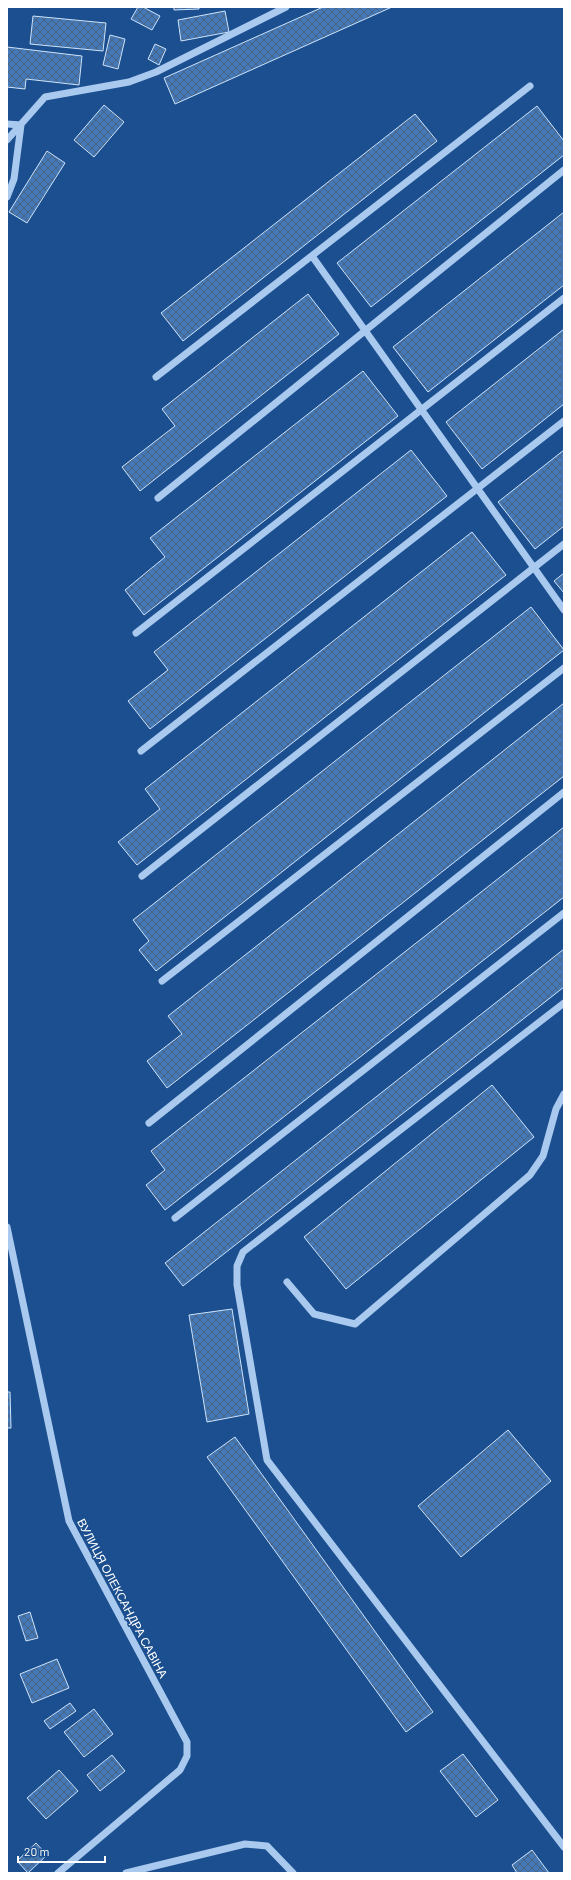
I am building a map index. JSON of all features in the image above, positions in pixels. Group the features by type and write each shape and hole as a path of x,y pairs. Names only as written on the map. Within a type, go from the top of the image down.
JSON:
{"lane":[{"path":"267,7 268,16"},
{"path":"7,140 46,97 129,82 156,72 286,7"},
{"path":"156,377 530,86"},
{"path":"7,124 21,125"},
{"path":"7,197 14,179 21,125"},
{"path":"158,498 564,170"},
{"path":"312,256 564,610"},
{"path":"136,633 564,298"},
{"path":"141,751 564,421"},
{"path":"142,876 564,544"},
{"path":"162,981 564,668"},
{"path":"149,1123 564,792"},
{"path":"175,1218 564,913"},
{"path":"564,1003 243,1252 237,1266 237,1284 267,1460 564,1847"},
{"path":"287,1282 314,1314 355,1324 530,1175 543,1156 556,1109 564,1094"},
{"name":"ВУЛИЦЯ ОЛЕКСАНДРА САВІНА","path":"7,1227 69,1521 187,1742 187,1756 180,1770 58,1873"},
{"path":"126,1873 245,1844 267,1846 293,1873"}],"building":[{"path":"138,7 143,7 160,16 152,30 131,19"},
{"path":"174,7 199,7 199,9 174,10"},
{"path":"323,7 392,7 175,104 164,78"},
{"path":"225,11 229,32 181,41 178,20"},
{"path":"33,16 106,23 103,51 30,44"},
{"path":"110,35 125,39 118,69 103,65"},
{"path":"155,44 166,49 159,65 148,59"},
{"path":"7,47 82,56 79,85 26,79 25,89 7,87"},
{"path":"104,105 124,122 94,157 74,140"},
{"path":"537,106 564,141 564,155 371,307 337,263"},
{"path":"415,114 437,141 183,341 161,313"},
{"path":"47,151 65,163 27,223 9,212"},
{"path":"564,212 564,285 428,392 393,347"},
{"path":"308,294 339,334 140,491 122,467 175,426 162,409"},
{"path":"564,329 564,404 482,469 446,422"},
{"path":"363,371 398,416 144,615 125,590 165,557 150,538"},
{"path":"411,450 447,496 150,729 128,701 168,670 154,652"},
{"path":"564,450 564,526 535,549 498,502"},
{"path":"472,532 506,575 137,865 118,842 160,809 145,789"},
{"path":"564,573 564,593 554,581"},
{"path":"531,607 564,650 156,971 139,950 149,941 133,920"},
{"path":"564,703 564,776 167,1088 147,1061 182,1034 168,1016"},
{"path":"564,827 564,897 165,1210 146,1185 165,1170 151,1151"},
{"path":"564,949 564,987 183,1286 165,1263"},
{"path":"492,1085 534,1137 346,1289 304,1237"},
{"path":"232,1309 249,1414 207,1422 189,1315"},
{"path":"7,1392 10,1392 11,1428 7,1428"},
{"path":"508,1430 551,1481 461,1557 418,1506"},
{"path":"235,1437 433,1712 406,1732 207,1457"},
{"path":"30,1612 38,1638 26,1641 18,1616"},
{"path":"57,1659 69,1688 32,1703 20,1674"},
{"path":"70,1703 76,1711 50,1729 44,1721"},
{"path":"94,1709 113,1734 84,1757 64,1732"},
{"path":"463,1754 498,1800 476,1817 440,1771"},
{"path":"112,1755 125,1771 100,1791 87,1775"},
{"path":"59,1770 78,1791 46,1819 27,1798"},
{"path":"36,1843 47,1855 28,1873 17,1861"},
{"path":"532,1850 549,1873 517,1873 512,1865"}]}
